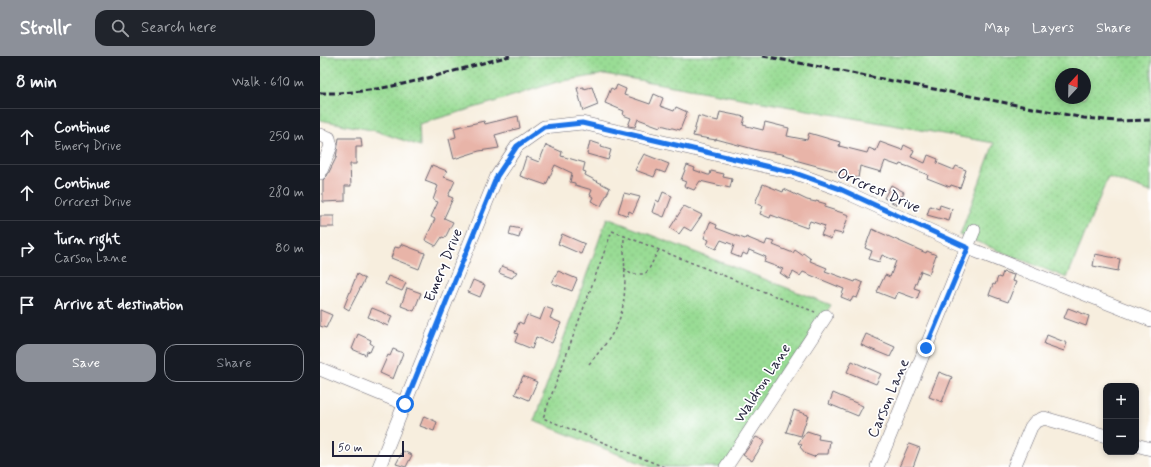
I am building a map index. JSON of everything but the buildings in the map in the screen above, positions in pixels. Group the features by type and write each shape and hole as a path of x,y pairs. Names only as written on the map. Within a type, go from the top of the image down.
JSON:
{"street":[{"name":"Orrcrest Drive","path":"582,123 795,173 840,189 968,248 1151,320"},
{"name":"Emery Drive","path":"379,467 497,176 517,146 544,127 582,123"},
{"path":"320,135 329,138 331,146 320,173"},
{"name":"Carson Lane","path":"877,467 968,248 974,230"},
{"name":"Waldron Lane","path":"726,467 826,316"},
{"path":"320,369 405,404"},
{"path":"1014,467 1035,422 1044,418 1103,435"},
{"path":"1139,446 1151,449"}],"path":[{"path":"664,467 543,418 612,231 826,316"},
{"path":"589,364 607,342 617,325 625,288 624,236"},
{"path":"624,268 631,274 645,274 652,266 653,258 659,249"}],"green space":[{"path":"320,56 1151,56 1151,192 1108,177 1067,278 960,235 994,143 605,74 557,82 419,124 420,146 376,131 320,120"},
{"path":"607,218 831,305 726,467 651,467 534,421"}],"railway":[{"path":"320,93 344,93 392,86 510,56"},
{"path":"763,56 1084,118 1117,121 1151,120"}],"route":[{"path":"405,404 497,176 517,146 544,127 582,123 795,173 840,189 968,248 926,348"}]}
